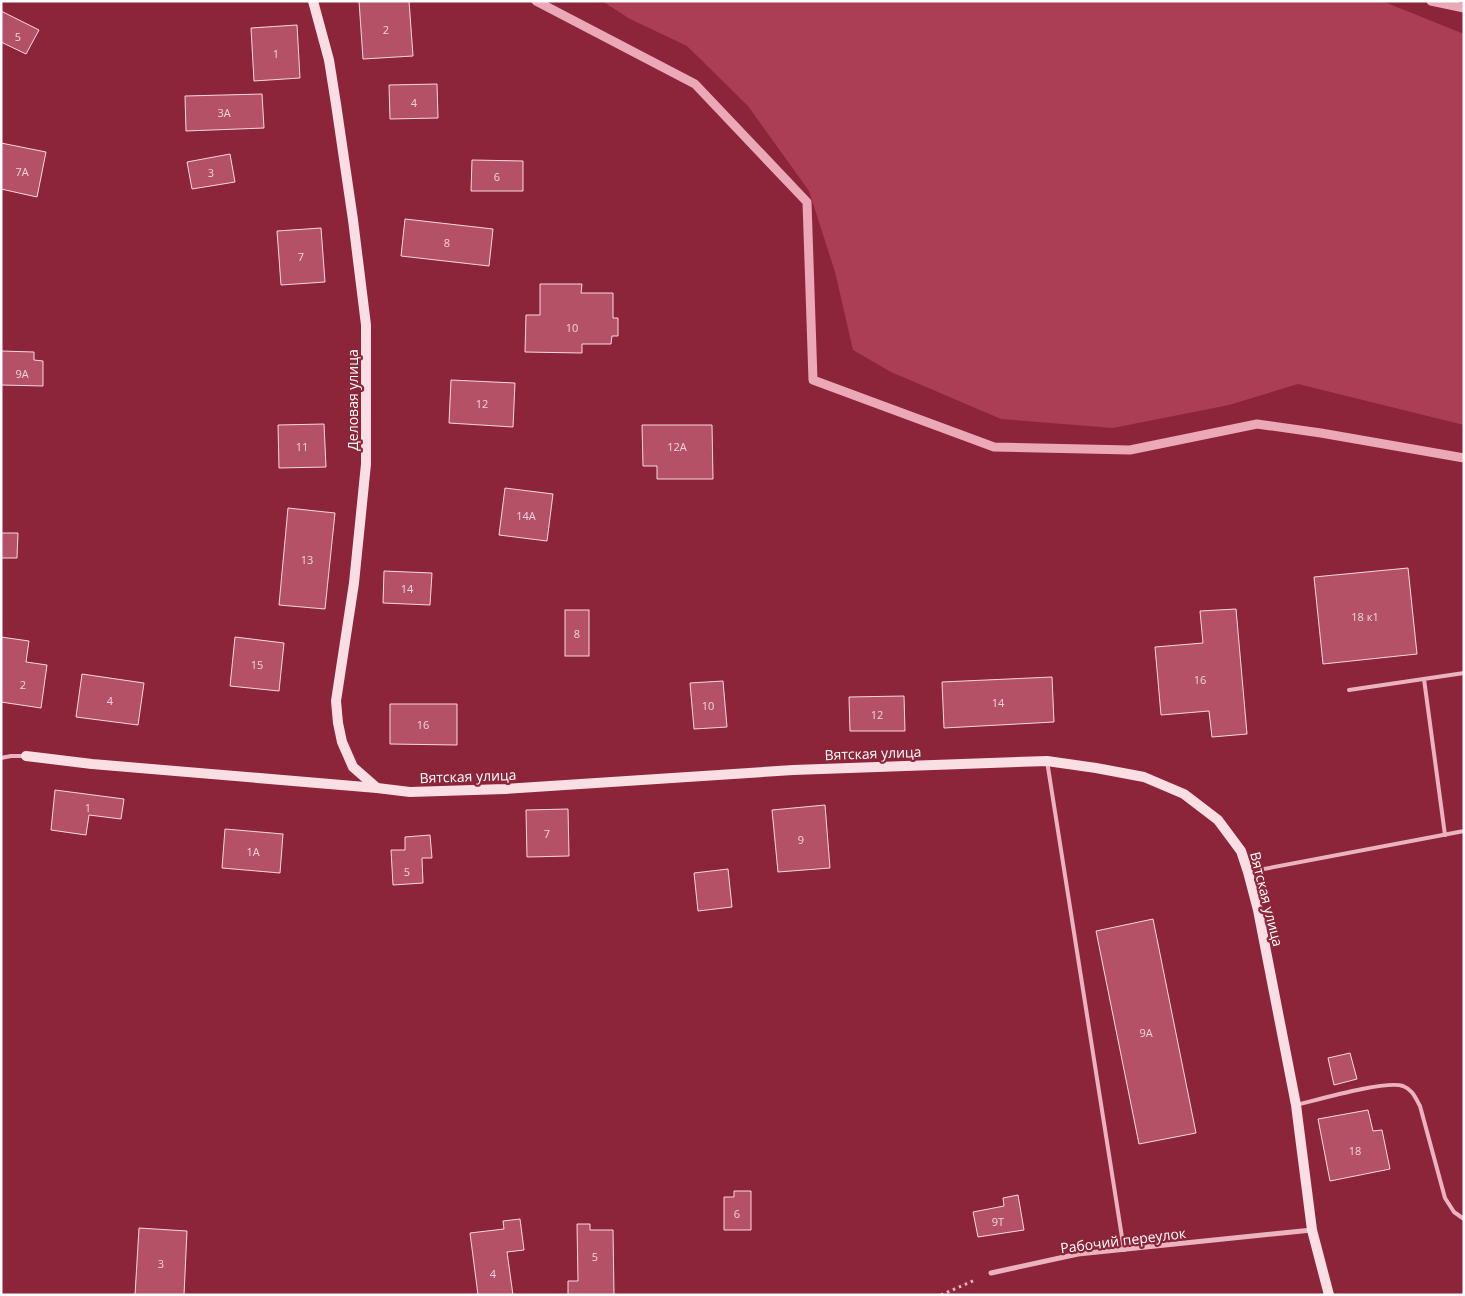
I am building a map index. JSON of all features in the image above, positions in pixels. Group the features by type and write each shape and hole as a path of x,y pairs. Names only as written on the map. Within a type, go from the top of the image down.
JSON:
{"street":[{"name":"Деловая улица","path":"313,1 332,78 366,325 366,464 354,583 336,701 342,742 353,766 377,788"},
{"name":"Вятская улица","path":"26,756 92,764 410,792 505,789 793,770 1047,761 1144,777 1184,794 1218,820 1241,851 1258,910 1296,1105 1312,1230 1329,1295"},
{"name":"Рабочий переулок","path":"991,1273 1078,1254 1312,1230"}],"lane":[{"path":"1349,690 1464,673"},
{"path":"1424,679 1445,835"},
{"path":"1,758 26,756"},
{"path":"1047,761 1124,1250"},
{"path":"1248,872 1464,831"},
{"path":"1296,1105 1386,1085 1402,1086 1413,1092 1420,1106 1445,1198 1454,1212 1464,1219"}],"path":[{"path":"941,1295 991,1273"}],"shaded area":[{"path":"602,1 1382,1 1464,34 1464,425 1298,384 1229,405 1113,428 1001,419 891,372 853,350 835,272 809,191 748,106 687,46 630,19"}],"building":[{"path":"359,1 409,1 413,56 363,59"},
{"path":"1,11 39,30 26,54 1,42"},
{"path":"297,25 300,78 254,81 251,28"},
{"path":"437,84 438,118 390,119 389,85"},
{"path":"262,94 264,128 186,131 185,96"},
{"path":"1,143 46,152 37,197 1,189"},
{"path":"230,154 235,182 192,189 187,162"},
{"path":"472,160 523,161 523,191 471,191"},
{"path":"405,219 493,229 489,266 401,256"},
{"path":"321,228 325,282 281,285 277,231"},
{"path":"540,284 582,284 581,293 613,293 613,318 618,318 618,336 612,336 611,344 582,344 582,353 525,352 526,315 540,315"},
{"path":"1,351 34,352 34,360 43,361 43,386 1,385"},
{"path":"451,380 515,383 513,427 449,423"},
{"path":"324,424 326,467 279,468 278,425"},
{"path":"642,425 712,425 713,479 657,479 657,466 643,466"},
{"path":"505,488 553,494 547,541 499,535"},
{"path":"288,508 335,513 325,609 279,605"},
{"path":"1,533 18,533 17,558 1,558"},
{"path":"1408,568 1417,654 1323,664 1314,577"},
{"path":"384,571 432,573 430,605 383,603"},
{"path":"1236,609 1247,734 1212,737 1209,711 1161,715 1155,647 1203,643 1200,611"},
{"path":"565,610 589,610 589,656 565,656"},
{"path":"1,637 29,641 26,662 47,665 41,708 1,702"},
{"path":"235,637 284,643 279,691 230,686"},
{"path":"82,674 144,683 138,725 76,717"},
{"path":"1052,677 1054,722 944,728 942,682"},
{"path":"723,681 727,727 694,729 690,683"},
{"path":"904,696 905,731 850,731 849,697"},
{"path":"390,704 457,704 457,745 390,744"},
{"path":"55,790 124,799 121,819 89,815 86,835 51,830"},
{"path":"825,805 830,868 778,872 772,810"},
{"path":"568,809 569,856 527,857 526,810"},
{"path":"225,829 283,834 280,873 222,868"},
{"path":"430,835 432,858 422,858 423,883 393,885 391,850 405,850 405,837"},
{"path":"728,869 732,907 698,911 694,873"},
{"path":"1153,919 1196,1133 1139,1144 1096,931"},
{"path":"1350,1053 1357,1079 1334,1085 1328,1058"},
{"path":"1368,1110 1373,1131 1382,1130 1390,1169 1330,1181 1318,1119"},
{"path":"734,1191 751,1191 751,1230 724,1230 724,1197 734,1197"},
{"path":"1018,1195 1024,1230 978,1237 973,1212 1004,1206 1003,1198"},
{"path":"520,1219 524,1250 507,1252 513,1295 478,1295 470,1233 504,1229 503,1221"},
{"path":"577,1224 590,1224 590,1230 613,1230 614,1295 568,1295 568,1281 578,1281"},
{"path":"139,1228 187,1231 184,1295 135,1295"}],"waterway":[{"path":"536,1 695,84 807,202 813,380 994,447 1130,450 1257,424 1464,458"},
{"path":"1431,1 1464,8"}]}
